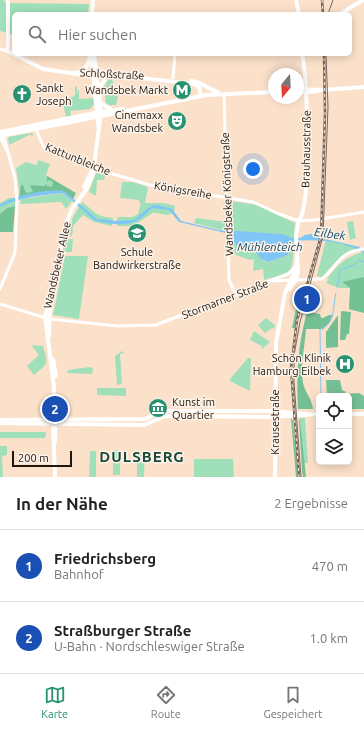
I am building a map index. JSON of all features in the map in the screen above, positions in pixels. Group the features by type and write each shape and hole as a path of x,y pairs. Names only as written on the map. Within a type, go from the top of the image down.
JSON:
{"main road":[{"path":"7,51 8,0"},
{"path":"93,12 94,0"},
{"path":"295,0 297,12"},
{"path":"343,12 364,0"},
{"name":"Schloßstraße","path":"7,51 12,54"},
{"name":"Schloßstraße","path":"17,56 40,68 73,73 95,73 172,80 196,84 201,96"},
{"path":"91,56 83,73 94,81"},
{"path":"90,114 99,103 99,87 92,56"},
{"name":"Brauhausstraße","path":"294,279 297,261 296,236 303,206 308,132 303,56"},
{"path":"95,73 94,81 99,103"},
{"name":"Schloßstraße","path":"95,73 107,76 200,82 208,89 222,93"},
{"path":"99,87 107,76"},
{"path":"306,91 364,87"},
{"path":"1,134 99,114 201,96 222,93 268,92"},
{"path":"99,103 113,110"},
{"name":"Wandsbeker Allee","path":"55,477 55,369 48,345 47,319 65,226 74,205 92,176 99,132 99,103"},
{"path":"35,127 90,114 99,114 113,110 132,108"},
{"name":"Krausestraße","path":"275,477 276,343 285,297 289,284 294,279"},
{"name":"Krausestraße","path":"285,297 294,279"},
{"path":"0,421 55,422 145,419 162,411 316,414"},
{"path":"352,414 364,414"}],"street":[{"name":"Schloßstraße","path":"0,49 7,51"},
{"path":"172,80 175,56"},
{"name":"Wandsbeker Königstraße","path":"222,93 226,158 229,280 236,295"},
{"name":"Kattunbleiche","path":"35,127 44,148 93,168 135,180"},
{"path":"0,290 15,253 17,199 15,178 1,134"},
{"name":"Königsreihe","path":"135,180 150,185 259,204 278,214 299,221"},
{"path":"299,221 315,220 364,212"},
{"name":"Stormarner Straße","path":"0,304 47,319 118,326 161,324 270,282 294,279 322,279 339,259 361,249"},
{"path":"270,282 293,271 297,261"},
{"path":"285,280 289,284"}],"green space":[{"path":"0,0 4,0 5,3 89,4 88,12 12,12 12,34 0,31"},
{"path":"112,78 115,93 118,97 116,105 106,105 104,87 108,80"},
{"path":"75,86 77,87 77,92 75,93"},
{"path":"79,90 79,99 93,98 94,104 90,109 70,111 71,116 66,117 62,98 73,97"},
{"path":"31,133 34,135 31,136 31,134 9,145 8,137"},
{"path":"38,160 50,164 46,175 68,190 20,195 16,168 26,162 37,165"},
{"path":"96,173 105,175 104,180 97,180 96,196 89,192"},
{"path":"47,176 76,193 73,199 67,195 54,192 40,192 19,197 21,185 23,185 26,193 33,192 30,185 44,186 47,184 47,186 52,187 53,182 49,180 47,182"},
{"path":"122,182 133,182 148,187 145,203 164,203 175,206 174,212 168,215 154,212 133,226 117,226 117,217 132,217 138,214 141,203 139,203 139,200 120,198"},
{"path":"63,193 72,201 66,209 61,202 20,204 21,199"},
{"path":"9,198 15,198 15,206 7,208 0,214 0,203"},
{"path":"231,201 257,205 295,223 292,264 291,269 288,272 283,275 264,280 263,269 253,271 254,259 250,260 231,253 229,203","holes":["232,232 282,234 292,241 288,255 268,262 264,261 257,253 239,247"]},
{"path":"82,202 99,215 113,218 112,226 94,222 83,215 73,226 72,236 68,235 73,217"},
{"path":"15,206 13,232 0,232 0,214 7,208"},
{"path":"196,218 226,222 226,231 194,223"},
{"path":"353,221 356,238 350,240 347,222"},
{"path":"65,239 73,239 72,252 63,252"},
{"path":"326,239 360,247 354,249 339,259 322,277 317,276"},
{"path":"364,252 364,311 350,310 350,288 339,288 326,283 329,279 327,279 338,265 352,256"},
{"path":"65,256 88,256 79,319 53,315"},
{"path":"364,277 364,313 349,309 350,288 342,282"},
{"path":"300,290 304,291 295,328 292,328"},
{"path":"341,311 351,312 349,334 347,334 345,340 340,340"},
{"path":"307,312 320,314 321,318 333,315 330,322 322,330 306,329 302,376 304,386 313,409 298,409 298,360"},
{"path":"338,315 338,347 326,348 326,332"},
{"path":"266,318 275,325 274,329 272,328 265,333 258,325"},
{"path":"254,331 270,342 262,349 262,346 250,340"},
{"path":"31,345 43,346 46,360 45,365 34,375 27,366 39,355"},
{"path":"122,351 124,353 120,354 122,384 117,385 115,356"},
{"path":"248,358 251,358 250,391 230,381 230,379"},
{"path":"90,367 93,368 92,374 67,373 68,370"},
{"path":"326,380 340,380 342,390 346,392 346,393 327,393"},
{"path":"97,388 126,388 126,396 97,395"},
{"path":"359,393 364,396 364,409 352,409 352,394"},
{"path":"291,418 293,421 298,477 296,477"},
{"path":"300,418 305,418 308,463 304,463"},
{"path":"300,419 306,477 303,477 302,471"},
{"path":"0,432 46,432 45,438 0,438"},
{"path":"0,446 7,446 7,455 2,456 3,477 0,477"},
{"path":"113,450 120,451 120,475 113,475"},
{"path":"90,451 96,451 96,477 89,477"},
{"path":"137,452 145,452 144,477 137,477"},
{"path":"194,459 233,459 234,477 194,477"}],"water":[{"name":"Mühlenteich","path":"49,191 64,191 97,219 118,221 134,220 151,206 157,205 172,209 181,221 219,230 282,234 292,238 300,238 311,234 319,238 359,247 364,251 364,253 339,243 312,240 294,241 291,243 288,255 268,262 261,259 257,253 234,244 230,234 179,222 169,210 152,208 140,219 128,224 110,224 94,220 63,193 23,199 0,207 0,205 6,201 22,196"}],"waterway":[{"path":"339,278 340,270 354,265 359,260 364,262"},
{"path":"337,287 339,280"},
{"path":"321,393 320,329 325,327 331,319 336,293"}],"tram line":[{"path":"329,12 333,0"},
{"path":"301,477 294,382 294,355 300,322 323,236 328,107 326,56"}],"railway":[{"path":"322,0 323,12"},
{"path":"299,477 291,368 297,320 321,236 325,113 324,56"}],"place":[{"name":"Wandsbek Markt","path":"182,90"},
{"name":"Sankt Joseph","path":"22,94"},
{"name":"Cinemaxx Wandsbek","path":"177,121"},
{"name":"Schule Bandwirkerstraße","path":"137,233"},
{"name":"Friedrichsberg","path":"307,299"},
{"name":"Schön Klinik Hamburg Eilbek","path":"345,364"},
{"name":"Kunst im Quartier","path":"158,408"},
{"name":"Straßburger Straße","path":"55,409"}],"district":[{"name":"DULSBERG","path":"142,457"}],"water label":[{"name":"Eilbek","path":"330,234"}]}
